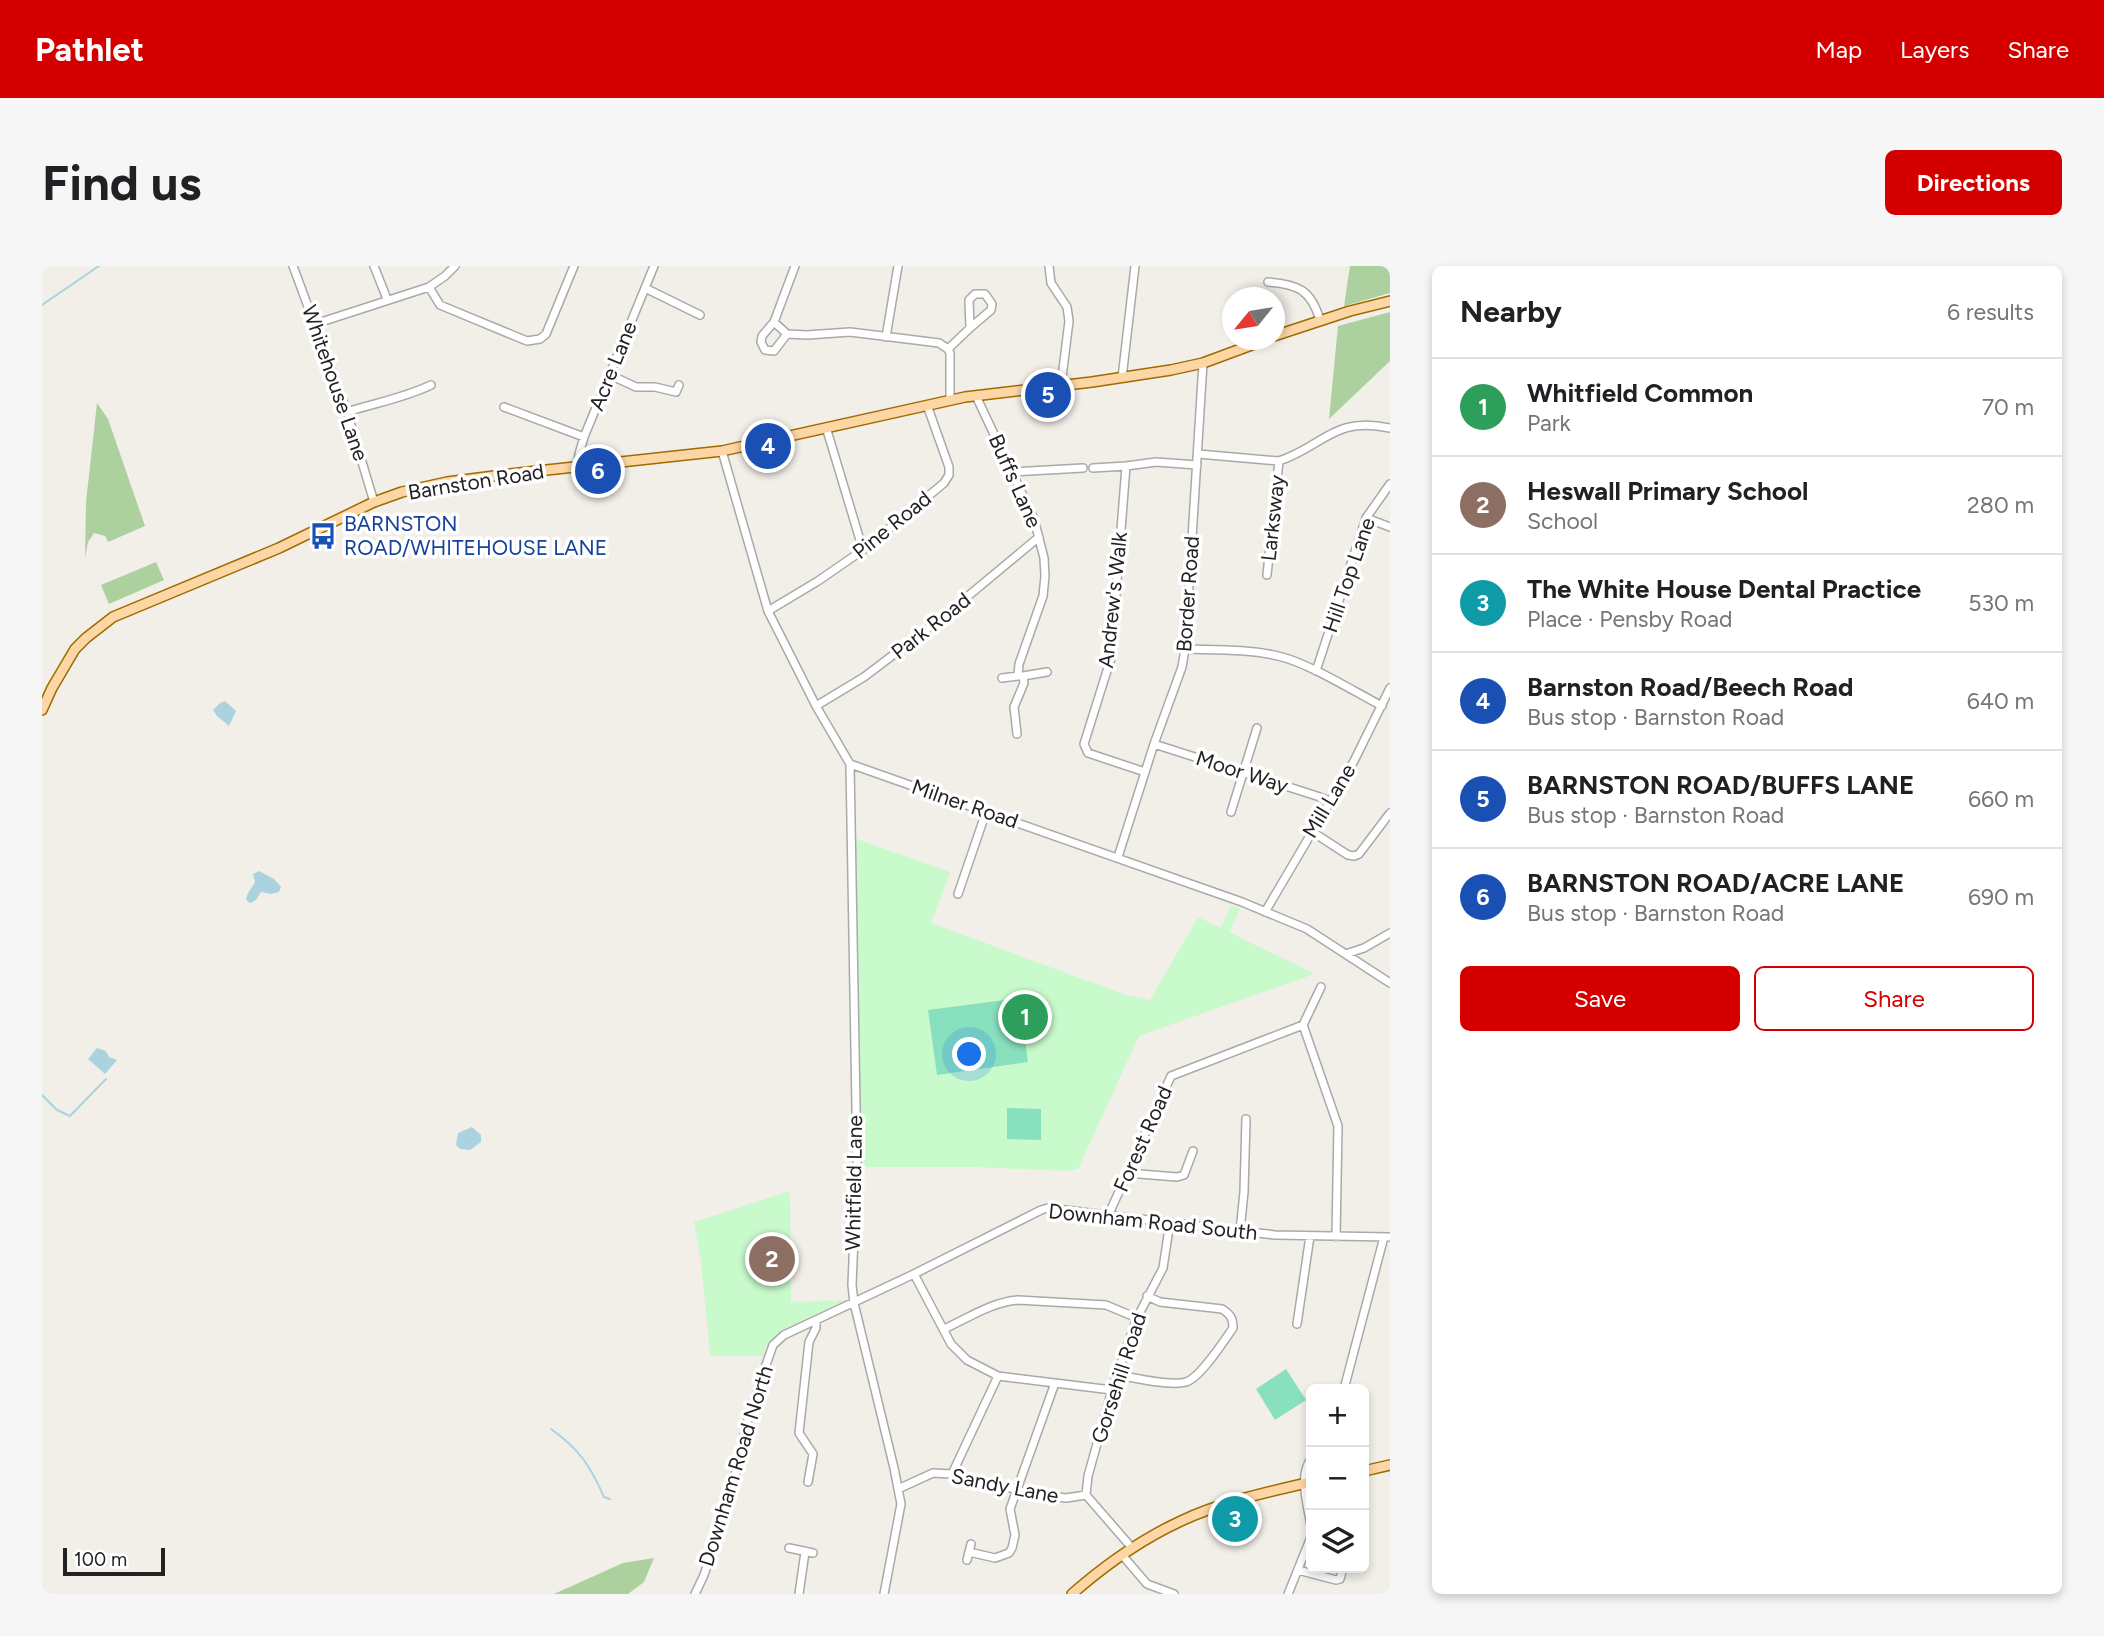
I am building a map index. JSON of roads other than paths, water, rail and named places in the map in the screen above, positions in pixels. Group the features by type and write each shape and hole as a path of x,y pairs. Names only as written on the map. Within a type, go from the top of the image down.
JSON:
{"main road":[{"path":"1285,332 1390,301"},
{"name":"Barnston Road","path":"42,710 75,649 114,617 279,548 374,502 420,487 722,451 950,400 1122,378 1203,363 1238,350"},
{"path":"1369,1470 1390,1465"},
{"path":"1072,1594 1132,1548 1181,1521 1235,1501 1306,1483"}],"street":[{"name":"Whitehouse Lane","path":"293,266 347,412 374,502"},
{"path":"374,266 387,299"},
{"path":"315,324 429,287 455,266"},
{"path":"429,287 440,305 527,341 534,341 546,334 574,266"},
{"name":"Acre Lane","path":"578,468 584,437 654,266"},
{"path":"787,334 775,351 765,350 761,342 762,336 774,323 795,266"},
{"path":"886,337 898,266"},
{"path":"1049,266 1051,283 1067,307 1069,321 1062,377 1064,385"},
{"path":"1122,378 1135,266"},
{"path":"1268,282 1287,283 1302,290 1315,306 1320,320"},
{"path":"645,288 700,315"},
{"path":"948,349 991,310 992,304 985,294 975,294 969,300 970,328"},
{"path":"774,323 787,334 850,332 940,343 948,349 951,369 950,400"},
{"name":"Border Road","path":"1118,857 1182,667 1203,363"},
{"path":"610,375 636,387 654,387 676,392 679,385"},
{"path":"347,412 407,397 431,385"},
{"name":"Buffs Lane","path":"976,396 1034,519 1044,558 1043,596 1019,664 1024,683 1014,707 1017,734"},
{"name":"Pine Road","path":"768,611 863,550 944,483 949,475 949,467 927,405"},
{"path":"504,407 584,437"},
{"path":"1198,454 1279,461 1348,426 1371,424 1390,427"},
{"path":"826,427 863,550"},
{"path":"722,451 768,611 816,706 850,764"},
{"name":"Larksway","path":"1267,575 1279,461"},
{"path":"1093,468 1156,462 1197,465"},
{"name":"Andrew's Walk","path":"1126,466 1111,658 1084,744 1088,752 1145,772"},
{"path":"1011,472 1083,468"},
{"name":"Hill Top Lane","path":"1316,671 1366,518 1390,484"},
{"path":"1366,518 1390,527"},
{"name":"Park Road","path":"816,706 864,677 938,621 1040,537"},
{"path":"1185,649 1281,656 1382,706"},
{"path":"1002,677 1047,672"},
{"name":"Mill Lane","path":"1265,912 1354,761 1390,688"},
{"path":"1006,723 1016,722"},
{"path":"1231,812 1257,728"},
{"name":"Moor Way","path":"1154,744 1329,801"},
{"name":"Milner Road","path":"850,764 1242,902 1307,929 1390,983"},
{"name":"Whitfield Lane","path":"850,764 857,1163 852,1285 901,1504 884,1594"},
{"path":"958,894 986,812"},
{"path":"1311,831 1348,855 1354,856 1359,854 1390,813"},
{"path":"952,877 962,881"},
{"path":"1346,954 1390,933"},
{"path":"1321,987 1303,1025 1338,1126 1336,1237"},
{"name":"Forest Road","path":"1108,1216 1171,1076 1303,1025"},
{"path":"1240,1231 1246,1119"},
{"path":"1127,1173 1177,1177 1184,1175 1193,1151"},
{"name":"Downham Road South","path":"854,1303 1048,1208 1275,1235 1387,1237"},
{"name":"Gorsehill Road","path":"1086,1495 1087,1476 1112,1390 1137,1318 1163,1268 1170,1222"},
{"path":"1297,1324 1310,1236"},
{"path":"1345,1384 1387,1237"},
{"path":"914,1274 951,1344 967,1360 998,1376 1112,1390"},
{"path":"1119,1375 1185,1382 1197,1375 1233,1328 1229,1314 1222,1309 1160,1302 1147,1296"},
{"path":"944,1329 993,1305 1018,1300 1106,1306 1137,1318"},
{"name":"Downham Road North","path":"695,1594 729,1501 747,1423 773,1345 784,1335 854,1303"},
{"path":"808,1482 813,1454 799,1433 809,1342 816,1328 816,1320"},
{"path":"952,1474 998,1376"},
{"path":"969,1552 995,1559 1009,1553 1014,1542 1010,1509 1055,1383"},
{"name":"Sandy Lane","path":"898,1489 933,1473 952,1474 1039,1495 1066,1498 1086,1495 1132,1548"},
{"path":"789,1548 809,1553 799,1594"},
{"path":"1288,1594 1306,1550"},
{"path":"1123,1556 1147,1584 1174,1594"},
{"path":"1298,1570 1306,1572"},
{"path":"1309,1573 1336,1580 1340,1579 1342,1573"}],"water":[{"path":"225,701 236,711 229,726 213,710"},
{"path":"259,871 274,879 281,887 279,892 271,894 261,892 256,900 250,903 246,900 247,895 255,882 253,874"},
{"path":"97,1048 117,1060 105,1074 88,1059"},
{"path":"472,1127 481,1135 481,1142 470,1150 460,1149 456,1145 458,1133"}],"waterway":[{"path":"42,305 99,266"},
{"path":"42,1095 57,1110 70,1116 106,1079"},
{"path":"551,1429 576,1451 594,1476 604,1497 610,1499"}],"place":[{"name":"BARNSTON ROAD/BUFFS LANE","path":"1048,395"},
{"name":"Barnston Road/Beech Road","path":"768,446"},
{"name":"BARNSTON ROAD/ACRE LANE","path":"598,471"},
{"name":"BARNSTON ROAD/WHITEHOUSE LANE","path":"323,536"},
{"name":"Whitfield Common","path":"1025,1017"},
{"name":"Heswall Primary School","path":"772,1259"},
{"name":"The White House Dental Practice","path":"1235,1519"}]}
